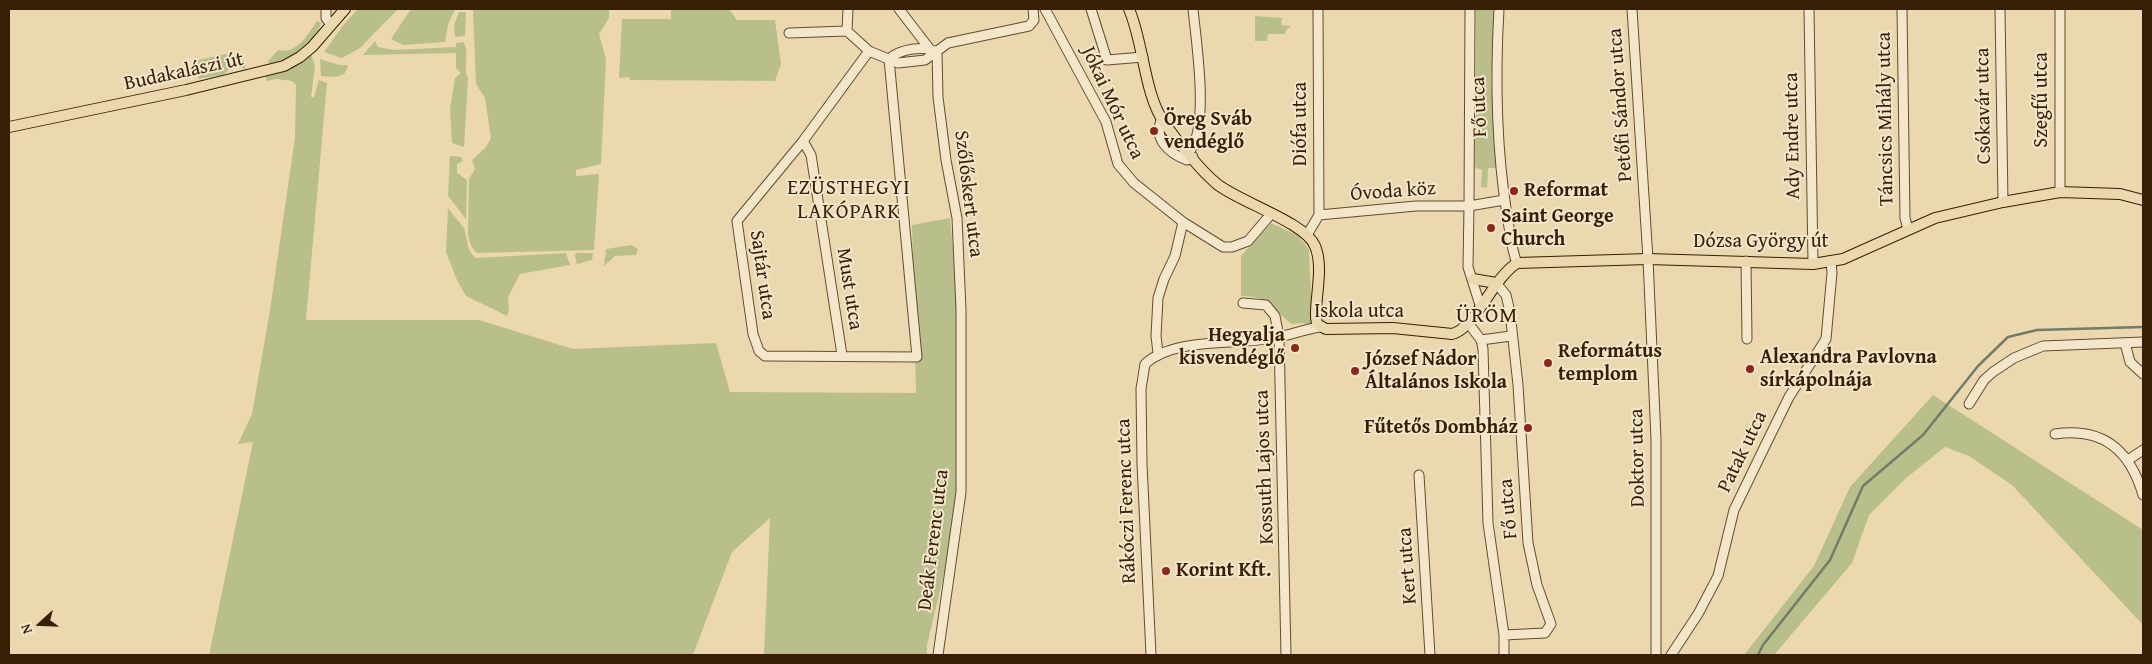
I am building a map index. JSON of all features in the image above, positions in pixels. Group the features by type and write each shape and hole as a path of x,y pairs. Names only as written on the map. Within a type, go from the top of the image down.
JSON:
{"main road":[{"name":"Budakalászi út","path":"9,127 186,90 284,66 300,57 344,9"},
{"path":"1129,9 1137,27 1152,96 1162,120 1216,183 1307,235 1315,246 1318,256 1316,312 1317,324 1320,327"},
{"name":"Dózsa György út","path":"1517,263 1648,259 1813,264 1831,261 1868,249 1908,229 1953,213 2003,202 2060,192 2113,193 2143,200"},
{"path":"1469,324 1496,283 1517,263"},
{"path":"1473,279 1496,283"},
{"name":"Iskola utca","path":"1320,327 1337,330 1403,328 1452,334 1460,332 1469,324"}],"street":[{"path":"326,9 326,18 330,25"},
{"path":"847,31 848,9"},
{"path":"899,9 933,50"},
{"path":"889,59 895,53 933,50 948,43 1029,26 1034,20 1034,9"},
{"name":"Jókai Mór utca","path":"1045,9 1106,122 1118,164 1134,183 1183,222 1217,245 1232,248 1248,242 1271,214"},
{"path":"1091,9 1107,60 1143,56"},
{"path":"1191,155 1198,134 1200,74 1193,9"},
{"name":"Diófa utca","path":"1318,9 1319,215"},
{"name":"Fő utca","path":"1470,9 1467,258 1480,305"},
{"name":"Fő utca","path":"1499,9 1496,102 1504,200 1517,263"},
{"name":"Petőfi Sándor utca","path":"1632,9 1648,259"},
{"name":"Ady Endre utca","path":"1809,9 1813,264"},
{"name":"Táncsics Mihály utca","path":"1902,9 1905,218 1908,229"},
{"name":"Csókavár utca","path":"2000,9 2003,202"},
{"name":"Szegfű utca","path":"2060,9 2060,192"},
{"path":"789,33 847,31 869,52 889,59"},
{"name":"Szőlőskert utca","path":"933,50 946,160 957,218 962,340"},
{"path":"803,141 869,52"},
{"path":"842,355 917,357 889,59"},
{"name":"Sajtár utca","path":"803,141 737,221 753,334 759,351 764,356 842,355"},
{"name":"Must utca","path":"803,141 811,155 842,355"},
{"name":"Óvoda köz","path":"1319,215 1416,206 1469,206 1504,200"},
{"path":"1307,235 1319,215"},
{"path":"1158,353 1156,336 1158,298 1164,279 1175,256 1183,222"},
{"name":"Doktor utca","path":"1648,259 1656,439 1656,655"},
{"path":"1746,261 1748,339"},
{"name":"Patak utca","path":"1671,655 1698,614 1718,576 1734,510 1757,462 1789,397 1826,339 1832,273 1831,261"},
{"name":"Fő utca","path":"1496,283 1506,295 1510,312 1518,385 1528,543 1537,584 1551,624 1545,633 1504,635"},
{"name":"Kossuth Lajos utca","path":"1243,303 1266,305 1275,316 1278,338 1286,655"},
{"path":"1469,324 1481,340 1512,336"},
{"name":"Iskola utca","path":"1158,353 1184,347 1278,338 1320,327"},
{"name":"Deák Ferenc utca","path":"938,655 961,492 962,340"},
{"name":"Fő utca","path":"1481,340 1484,366 1488,523 1504,635 1504,655"},
{"path":"1969,404 1984,380 2014,358 2043,346 2143,342"},
{"path":"2125,343 2130,362 2143,374"},
{"name":"Rákóczi Ferenc utca","path":"1151,655 1142,464 1141,389 1145,364 1158,353"},
{"path":"2055,434 2084,432 2099,438 2118,450 2128,460 2143,496"},
{"path":"2128,460 2143,450"},
{"name":"Kert utca","path":"1419,475 1430,655"}],"green space":[{"path":"358,9 398,9 360,48 342,58 324,52 344,24"},
{"path":"411,9 455,9 448,25 445,42 403,45 391,39"},
{"path":"473,9 609,9 609,18 599,34 606,59 601,164 576,170 576,176 599,174 594,250 477,253 471,246 468,235 469,179 475,169 472,160 485,148 491,138 485,98 476,84"},
{"path":"671,9 729,9 737,20 775,20 781,64 775,81 630,80 629,77 619,78 622,19 671,19"},
{"path":"1476,9 1495,9 1491,80 1497,164 1496,168 1488,168 1487,188 1481,187 1482,170 1475,167"},
{"path":"459,12 466,12 465,36 455,37 454,25"},
{"path":"1255,16 1282,18 1281,25 1291,26 1285,34 1268,34 1267,41 1255,41"},
{"path":"317,21 321,23 308,44 285,60 269,63 268,61 278,50 285,51 291,49 301,42"},
{"path":"375,41 378,47 394,50 456,47 456,43 463,42 466,50 466,74 468,78 464,147 452,143 450,109 455,78 461,73 456,68 456,53 363,55"},
{"path":"226,54 245,61 245,69 234,65 223,75 198,79 198,60"},
{"path":"311,54 315,66 311,97 314,97 319,80 327,83 306,320 479,320 573,349 716,343 730,392 916,393 912,225 950,218 962,340 957,519 927,645 927,655 764,655 770,518 732,552 693,655 209,655 253,442 238,444 252,414 270,310 295,138 296,85 292,81 276,79 266,81 266,76 286,69"},
{"path":"320,59 339,65 347,65 348,67 344,74 336,77 321,76"},
{"path":"450,156 461,157 463,161 457,164 457,173 467,180 466,219 448,196"},
{"path":"448,208 464,228 469,250 475,258 566,253 570,265 520,274 508,297 509,311 507,316 466,296 457,280 446,252"},
{"path":"1271,223 1297,235 1309,249 1312,320 1309,326 1303,323 1292,324 1265,301 1241,296 1241,256"},
{"path":"631,245 638,249 636,255 615,256 604,266 606,249"},
{"path":"576,253 593,253 592,260 577,264"},
{"path":"1933,395 2143,530 2143,625 2012,485 1969,456 1945,447 1905,479 1869,515 1852,563 1774,655 1744,655 1814,566 1850,487"}],"waterway":[{"path":"1758,655 1763,645 1830,560 1863,486 1923,435 1978,366 2008,337 2037,330 2143,327"}],"place":[{"name":"Öreg Sváb vendéglő","path":"1154,131"},
{"name":"Reformat","path":"1514,191"},
{"name":"Saint George Church","path":"1491,228"},
{"name":"Hegyalja kisvendéglő","path":"1295,348"},
{"name":"Református templom","path":"1548,363"},
{"name":"Alexandra Pavlovna sírkápolnája","path":"1750,369"},
{"name":"József Nádor Általános Iskola","path":"1355,371"},
{"name":"Fűtetős Dombház","path":"1528,428"},
{"name":"Korint Kft.","path":"1166,571"}],"district":[{"name":"EZÜSTHEGYI LAKÓPARK","path":"849,201"},
{"name":"ÜRÖM","path":"1487,316"}]}
